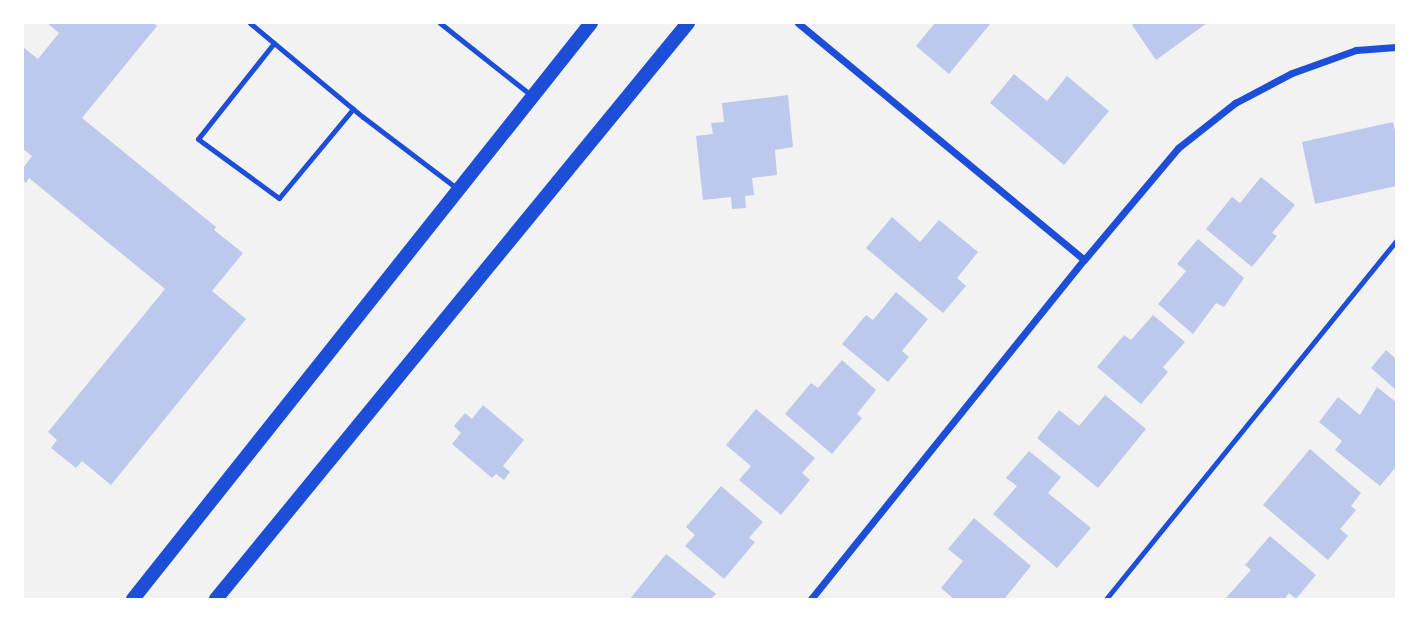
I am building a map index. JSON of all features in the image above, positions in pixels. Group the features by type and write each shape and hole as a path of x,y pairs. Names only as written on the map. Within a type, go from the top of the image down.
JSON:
{"main road":[{"path":"133,599 591,23"},
{"path":"216,599 688,23"}],"street":[{"path":"798,23 1084,260"},
{"path":"811,599 1084,260 1178,148 1235,103 1292,73 1356,50 1396,47"}],"lane":[{"path":"250,23 458,189"},
{"path":"440,23 531,96"},
{"path":"274,43 198,139 279,198 354,108"},
{"path":"1105,599 1396,241"}],"building":[{"path":"47,23 154,23 157,26 82,118 216,227 214,230 243,253 212,291 246,319 111,485 82,461 76,468 51,448 57,440 48,432 165,289 29,178 26,183 23,180 23,168 32,156 23,149 23,47 38,59 59,33"},
{"path":"935,23 991,23 949,74 916,46"},
{"path":"1207,23 1156,60 1132,25"},
{"path":"1014,74 1047,101 1067,76 1109,111 1064,165 990,103"},
{"path":"788,95 793,147 775,150 777,175 752,178 754,195 745,196 746,208 732,209 731,197 703,200 696,136 713,134 711,123 724,122 722,103"},
{"path":"1393,122 1396,136 1396,186 1315,204 1302,142"},
{"path":"1261,177 1295,205 1272,233 1277,236 1252,267 1206,229 1232,197 1240,203"},
{"path":"892,217 920,242 939,220 978,252 957,278 966,286 943,313 866,248"},
{"path":"1198,239 1244,278 1224,307 1216,303 1193,334 1158,304 1186,271 1177,264"},
{"path":"896,292 928,319 902,351 909,357 888,382 842,344 866,315 873,320"},
{"path":"1153,315 1185,342 1163,367 1168,372 1141,404 1097,367 1124,335 1131,340"},
{"path":"1386,350 1396,359 1396,390 1371,368"},
{"path":"842,360 876,390 857,414 862,418 832,454 785,414 811,383 818,388"},
{"path":"1377,387 1396,402 1396,467 1380,486 1335,450 1342,441 1319,422 1338,397 1360,415"},
{"path":"1105,395 1146,429 1098,488 1037,438 1059,410 1079,426"},
{"path":"483,405 524,440 503,466 510,472 504,480 496,474 492,478 452,444 461,433 454,426 465,413 472,419"},
{"path":"756,409 815,458 802,473 810,480 781,515 739,480 751,466 726,445"},
{"path":"1310,449 1361,493 1351,506 1356,510 1340,529 1348,536 1328,560 1263,505"},
{"path":"1029,451 1061,477 1048,493 1091,528 1057,568 993,514 1017,486 1006,478"},
{"path":"721,486 763,522 749,538 755,542 724,579 685,546 695,535 686,527"},
{"path":"974,518 1031,566 1004,599 954,599 941,588 963,561 948,549"},
{"path":"1270,536 1316,575 1296,599 1289,593 1284,599 1225,599 1251,570 1245,565"},
{"path":"666,554 716,594 711,599 630,599"}]}
